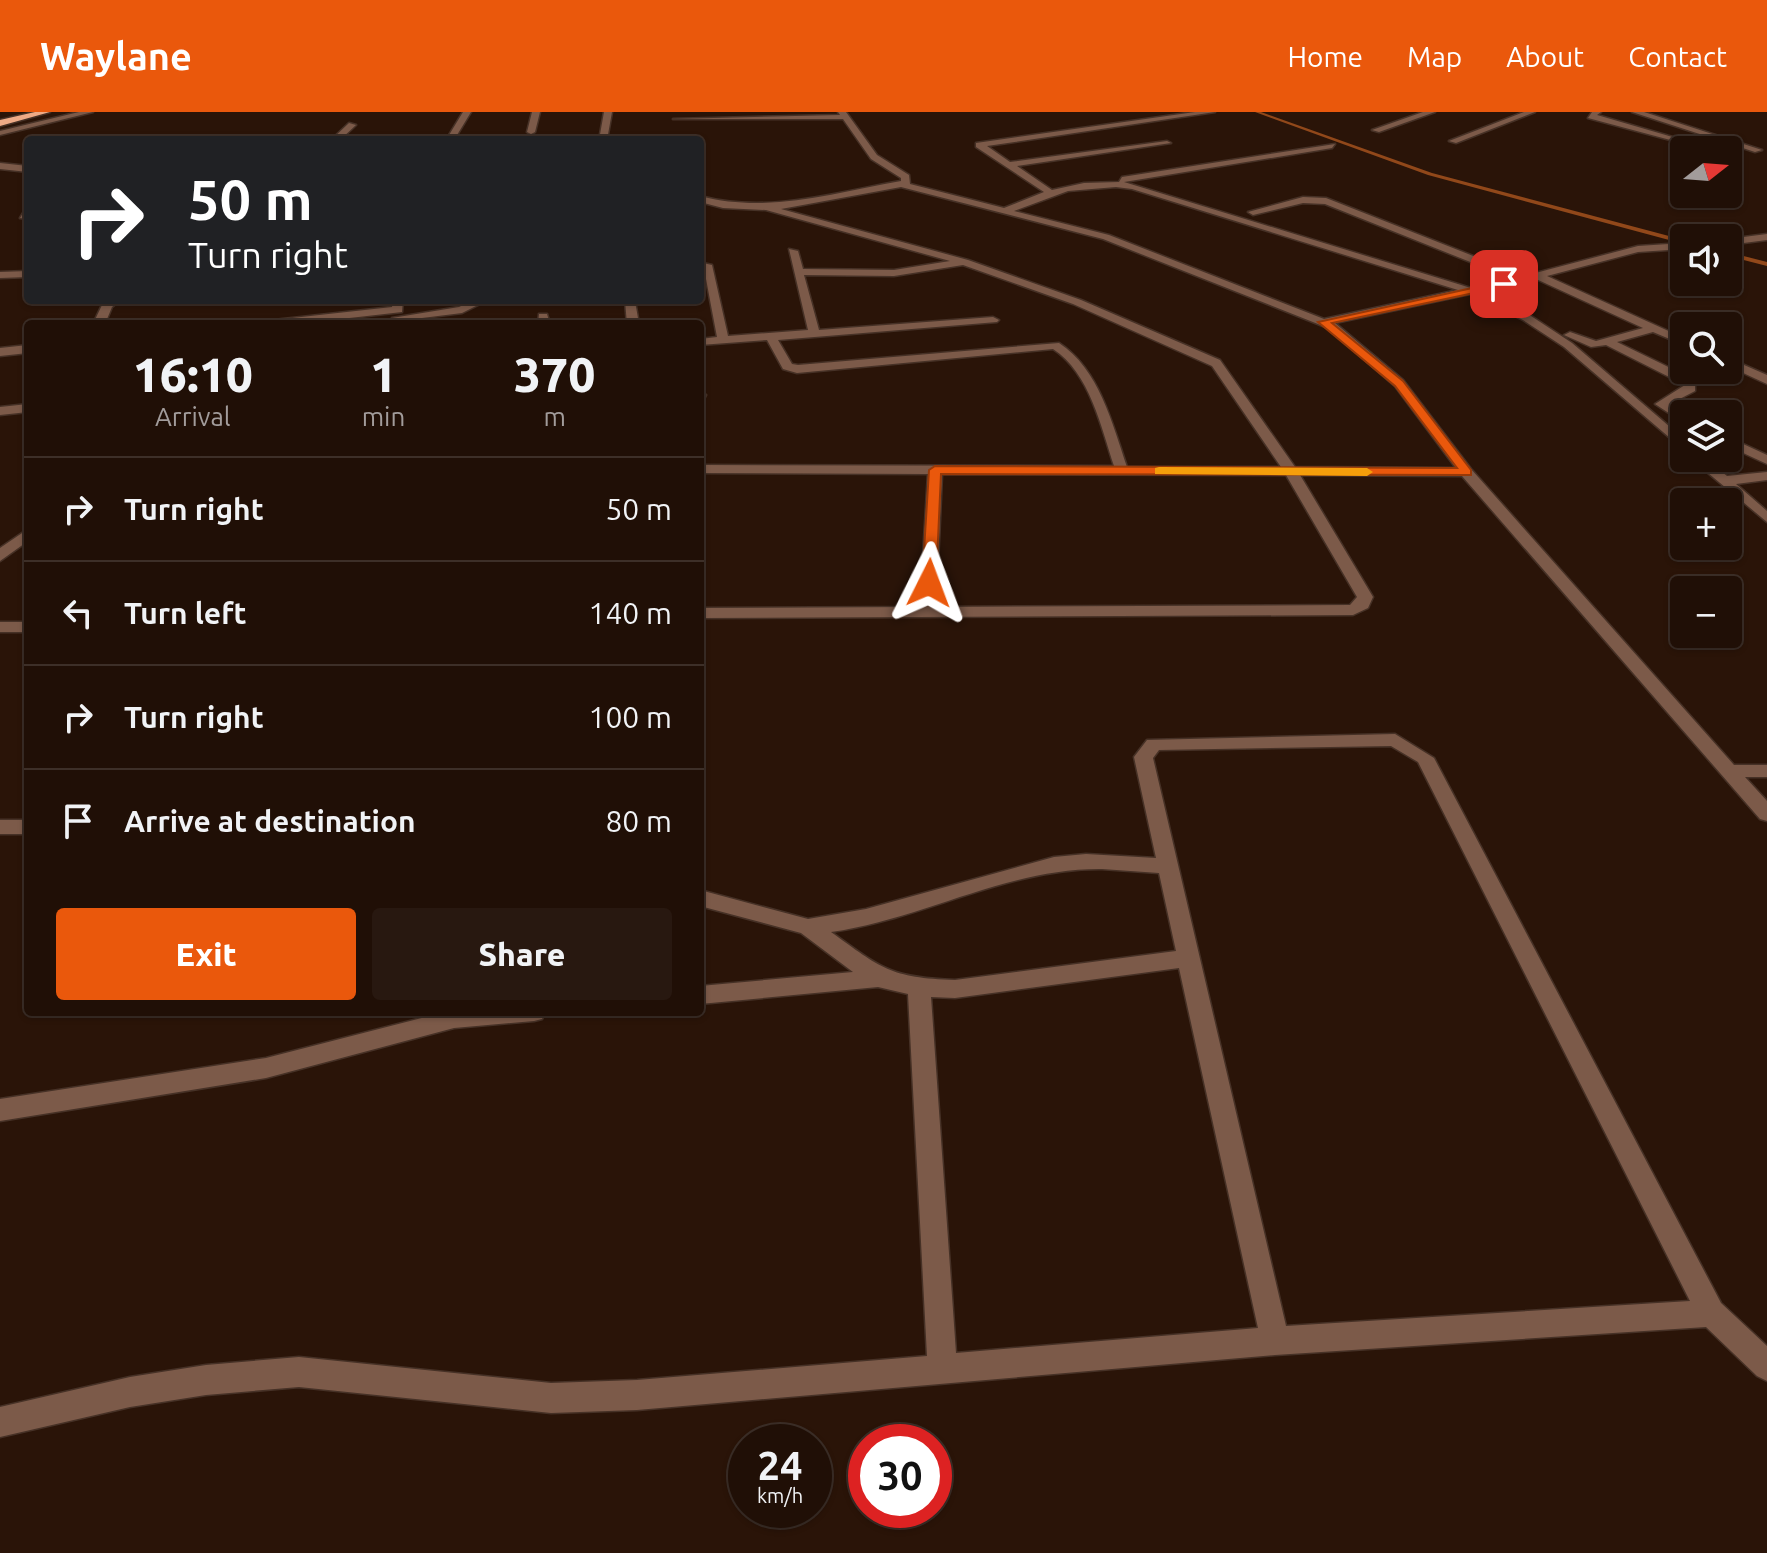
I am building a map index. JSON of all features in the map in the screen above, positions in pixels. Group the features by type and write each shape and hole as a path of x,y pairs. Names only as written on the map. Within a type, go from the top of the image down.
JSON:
{"highway":[{"path":"0,117 23,112"},
{"path":"0,123 46,112"}],"street":[{"path":"0,133 89,112"},
{"path":"452,136 467,112"},
{"path":"531,132 536,112"},
{"path":"604,136 608,112"},
{"path":"1050,192 979,145 1211,112"},
{"path":"1376,130 1431,112"},
{"path":"1453,141 1531,112"},
{"path":"1597,112 1591,116 1670,138"},
{"path":"1636,112 1758,150"},
{"path":"678,129 677,115 843,115 874,157 906,177 902,184"},
{"path":"1129,123 1141,130"},
{"path":"340,136 352,125"},
{"path":"1154,136 1181,150"},
{"path":"1006,165 1167,143"},
{"path":"1006,211 1050,192 1332,146"},
{"path":"1195,157 1209,164"},
{"path":"0,166 24,169"},
{"path":"1107,183 1133,186 1238,216 1471,291 1527,318 1568,345 1670,434"},
{"path":"704,201 721,207 769,208 902,184 1106,237 1324,322 1399,383 1466,472 1767,814"},
{"path":"1253,212 1303,200 1326,201 1523,279"},
{"path":"704,613 1353,610 1362,605 1365,597 1291,472 1216,363 1077,302 964,262 769,208"},
{"path":"1742,240 1767,237"},
{"path":"1324,322 1539,276 1638,249 1670,247"},
{"path":"793,251 814,333"},
{"path":"799,272 908,273 964,262"},
{"path":"707,265 723,340"},
{"path":"0,275 24,274"},
{"path":"1539,276 1670,335"},
{"path":"1492,286 1584,344 1608,342 1654,328"},
{"path":"313,320 462,310 475,304"},
{"path":"704,342 993,320"},
{"path":"771,337 787,366 797,369 1055,345 1073,357 1096,401 1122,471"},
{"path":"1608,342 1691,383 1691,388 1661,404 1670,410"},
{"path":"0,352 24,349"},
{"path":"1742,368 1767,380"},
{"path":"0,411 24,408"},
{"path":"1742,448 1767,460"},
{"path":"704,469 1466,472"},
{"path":"928,611 935,470"},
{"path":"1713,472 1767,518"},
{"path":"1724,481 1767,476"},
{"path":"0,556 24,536"},
{"path":"0,627 24,627"},
{"path":"1275,1341 1143,757 1154,744 1395,740 1425,758 1711,1313 1767,1366"},
{"path":"1732,771 1767,771"},
{"path":"0,827 24,827"},
{"path":"704,899 808,927 849,923 1041,866 1076,863 1166,866"},
{"path":"808,927 878,978"},
{"path":"704,995 878,978 919,988 955,989 1187,958"},
{"path":"919,988 942,1369"},
{"path":"0,1110 266,1068 454,1019 488,1016"},
{"path":"0,1422 161,1387 299,1372 551,1398 637,1395 1275,1341 1711,1313"}],"waterway":[{"path":"1257,112 1430,174 1670,238"},
{"path":"1742,258 1767,264"}],"slow traffic":[{"path":"1159,471 1367,472"}],"route":[{"path":"929,583 935,470 1466,472 1399,383 1324,322 1504,284"}]}
